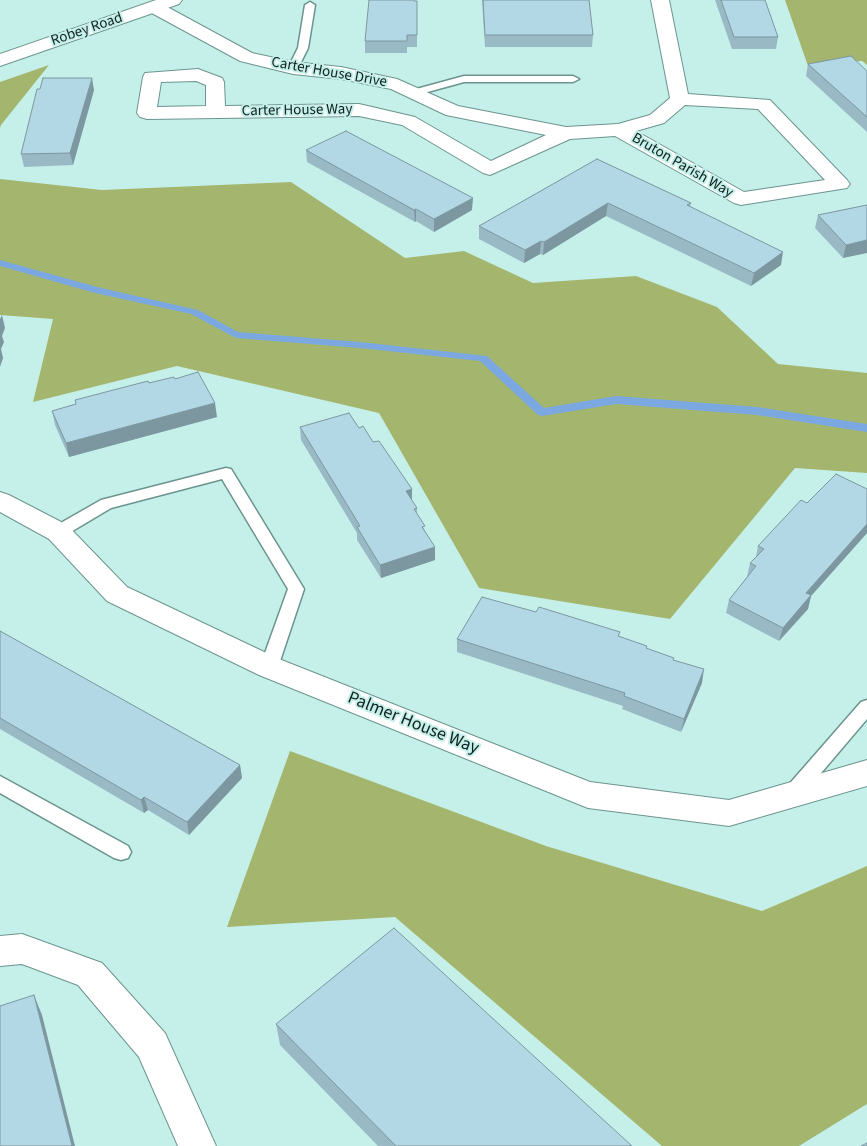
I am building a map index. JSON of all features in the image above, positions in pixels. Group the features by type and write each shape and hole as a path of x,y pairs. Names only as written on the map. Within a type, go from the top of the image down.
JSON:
{"street":[{"name":"Robey Road","path":"0,60 173,0"},
{"path":"660,0 680,99"},
{"name":"Carter House Drive","path":"154,6 246,57 293,68 342,73 397,85 453,111 566,133 619,130 657,119 680,99"},
{"name":"Bruton Parish Way","path":"619,130 741,199 840,184 763,104 680,99"},
{"name":"Carter House Way","path":"216,112 359,110 408,121 490,170 566,133"},
{"name":"Palmer House Way","path":"0,501 58,532 117,594 269,667 588,795 729,813 867,773"},
{"path":"0,951 22,949 90,974 152,1046 197,1146"}],"lane":[{"path":"293,68 303,48 310,5"},
{"path":"413,93 464,79 573,79"},
{"path":"58,532 106,504 226,473 296,589 269,667"},
{"path":"791,795 867,707"},
{"path":"0,784 121,852"}],"green space":[{"path":"785,0 867,0 867,65 862,61 808,66"},
{"path":"49,65 1,125 0,128 0,82"},
{"path":"0,179 102,190 291,182 405,258 464,251 533,283 636,276 717,307 778,364 867,373 867,473 795,468 670,619 479,588 379,413 177,366 33,402 53,319 0,315"},
{"path":"290,751 546,846 762,911 867,866 867,1104 799,1146 662,1146 395,917 227,927"}],"building":[{"path":"369,0 417,1 417,35 407,35 407,41 365,41"},
{"path":"483,0 589,0 593,35 485,35"},
{"path":"721,0 765,0 778,37 734,37"},
{"path":"851,56 867,71 867,117 808,64"},
{"path":"43,78 92,78 70,153 21,154 37,89 40,89"},
{"path":"346,131 473,198 434,219 416,209 414,210 306,150"},
{"path":"597,159 691,203 687,205 783,252 754,273 608,203 544,242 541,241 525,250 479,226"},
{"path":"867,205 867,240 846,245 818,215"},
{"path":"198,372 215,403 66,443 52,411 76,404 75,400 148,381 149,383 174,377 175,379"},
{"path":"349,413 359,428 363,426 373,442 379,441 412,489 406,491 417,508 414,509 425,526 422,527 435,547 380,565 357,527 360,526 300,427"},
{"path":"836,474 867,489 867,524 806,593 811,595 783,628 729,600 756,566 750,563 764,549 758,546 801,500 807,503"},
{"path":"482,597 536,612 539,607 620,632 618,636 647,646 646,648 674,658 673,660 704,669 684,719 624,696 625,693 457,639"},
{"path":"0,631 240,765 187,822 144,797 141,800 0,718"},
{"path":"394,928 632,1146 396,1146 276,1024"},
{"path":"34,995 72,1146 0,1146 0,1006"}],"waterway":[{"path":"0,263 99,291 194,312 236,335 360,345 483,358 542,412 616,400 757,411 867,428"}]}
